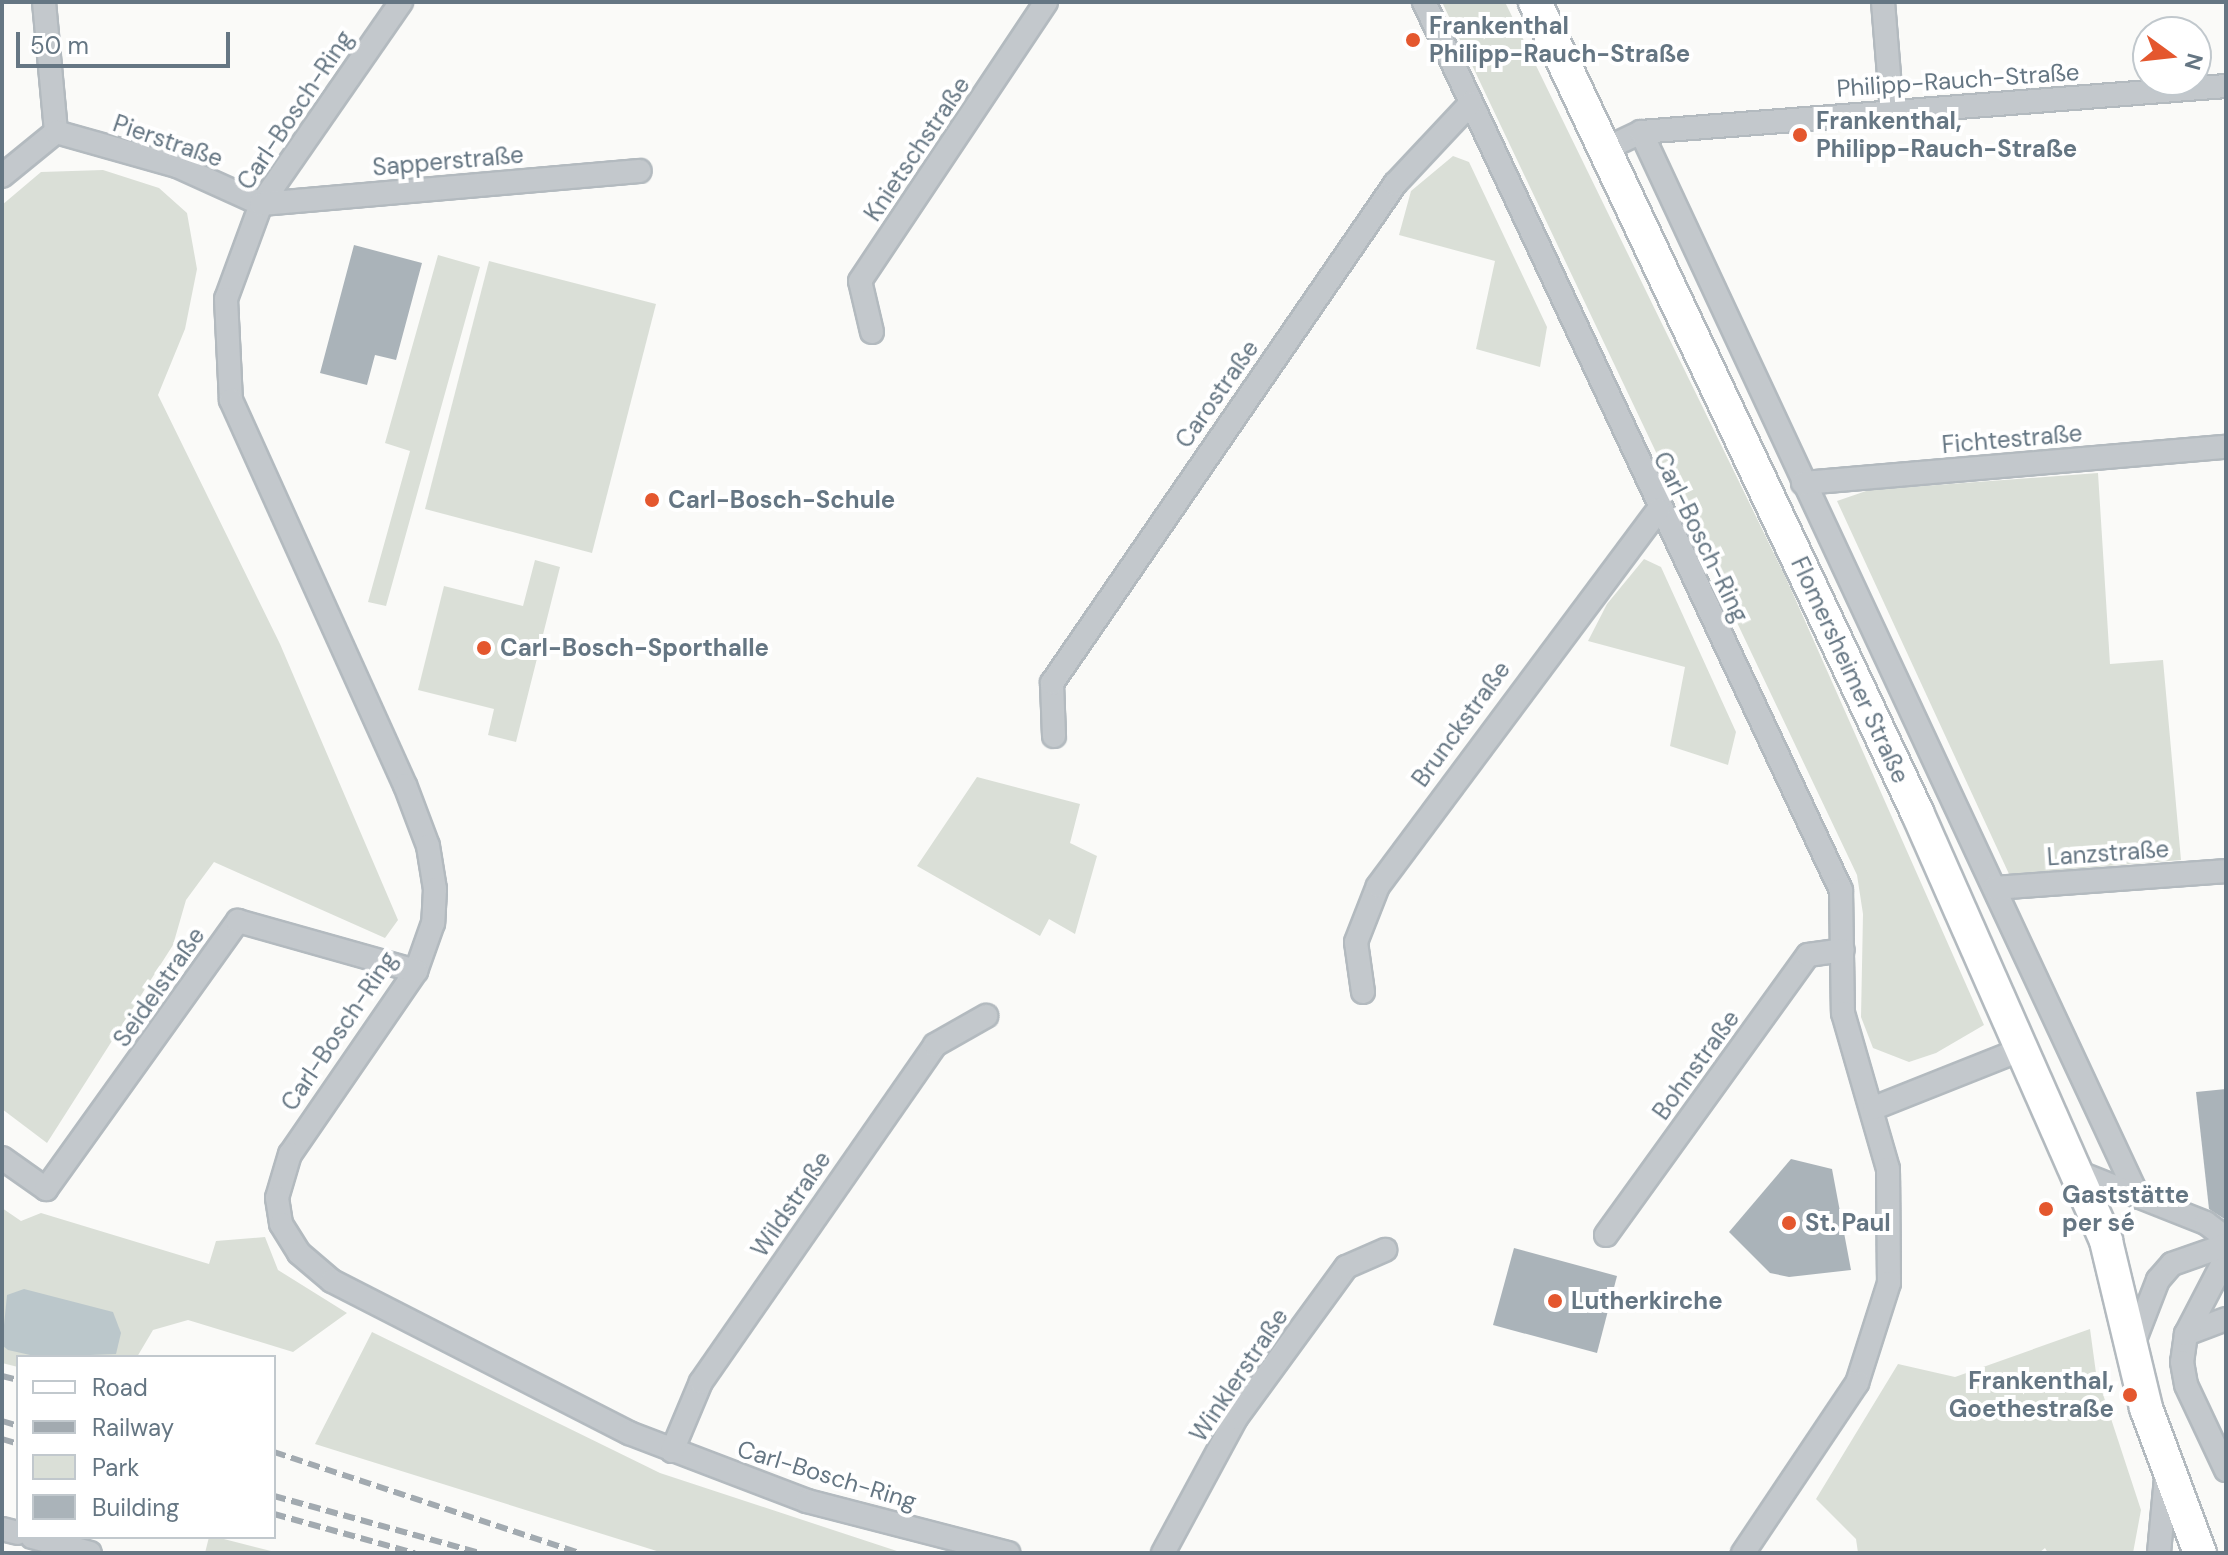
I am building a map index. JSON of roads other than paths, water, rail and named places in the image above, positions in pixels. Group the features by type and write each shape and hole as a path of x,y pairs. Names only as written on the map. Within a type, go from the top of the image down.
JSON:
{"main road":[{"name":"Flomersheimer Straße","path":"1535,2 1917,812 2112,1260 2131,1351 2167,1467 2200,1553"}],"street":[{"path":"2,176 56,132 44,2"},
{"name":"Carl-Bosch-Ring","path":"401,2 261,204 226,299 231,400 428,846 433,923 416,971 290,1154 277,1198 289,1242 314,1268 364,1301 672,1451 807,1501 1008,1553"},
{"name":"Knietschstraße","path":"872,332 860,281 1046,2"},
{"name":"Carl-Bosch-Ring","path":"1424,2 1658,510 1841,890 1843,1013 1874,1108 1893,1230 1886,1295 1857,1383 1743,1553"},
{"path":"1883,2 1892,111"},
{"name":"Philipp-Rauch-Straße","path":"1603,150 1641,132 2226,86"},
{"name":"Carostraße","path":"1054,736 1052,683 1395,184 1471,103"},
{"name":"Pierstraße","path":"56,132 177,166 261,204"},
{"name":"Flomersheimer Straße","path":"1641,132 2138,1197"},
{"name":"Sapperstraße","path":"261,204 640,171"},
{"name":"Fichtestraße","path":"1803,483 2226,447"},
{"name":"Brunckstraße","path":"1363,992 1356,942 1378,886 1658,510"},
{"name":"Lanzstraße","path":"1995,888 2226,871"},
{"name":"Seidelstraße","path":"2,1158 46,1189 238,921 416,971"},
{"name":"Bohnstraße","path":"1606,1235 1808,955 1843,950"},
{"name":"Wildstraße","path":"672,1451 701,1382 935,1045 986,1016"},
{"path":"1874,1108 2020,1050"},
{"path":"2072,1170 2206,1223 2226,1238"},
{"path":"2131,1351 2158,1280 2172,1264 2226,1245"},
{"name":"Winklerstraße","path":"1163,1553 1236,1418 1309,1317 1346,1267 1385,1250"},
{"path":"2226,1257 2186,1334 2186,1385 2226,1470"},
{"path":"2186,1334 2226,1319"},
{"path":"2159,1553 2167,1467"},
{"path":"39,1539 90,1553"}],"railway":[{"path":"2,1376 16,1380"},
{"path":"2,1421 16,1425"},
{"path":"2,1439 16,1443"},
{"path":"276,1453 580,1553"},
{"path":"276,1497 480,1553"},
{"path":"276,1515 415,1553"}],"place":[{"name":"Frankenthal Philipp-Rauch-Straße","path":"1413,40"},
{"name":"Frankenthal, Philipp-Rauch-Straße","path":"1800,135"},
{"name":"Carl-Bosch-Schule","path":"652,500"},
{"name":"Carl-Bosch-Sporthalle","path":"484,648"},
{"name":"Gaststätte per sé","path":"2046,1209"},
{"name":"St. Paul","path":"1789,1223"},
{"name":"Lutherkirche","path":"1555,1301"},
{"name":"Frankenthal, Goethestraße","path":"2130,1395"}]}
